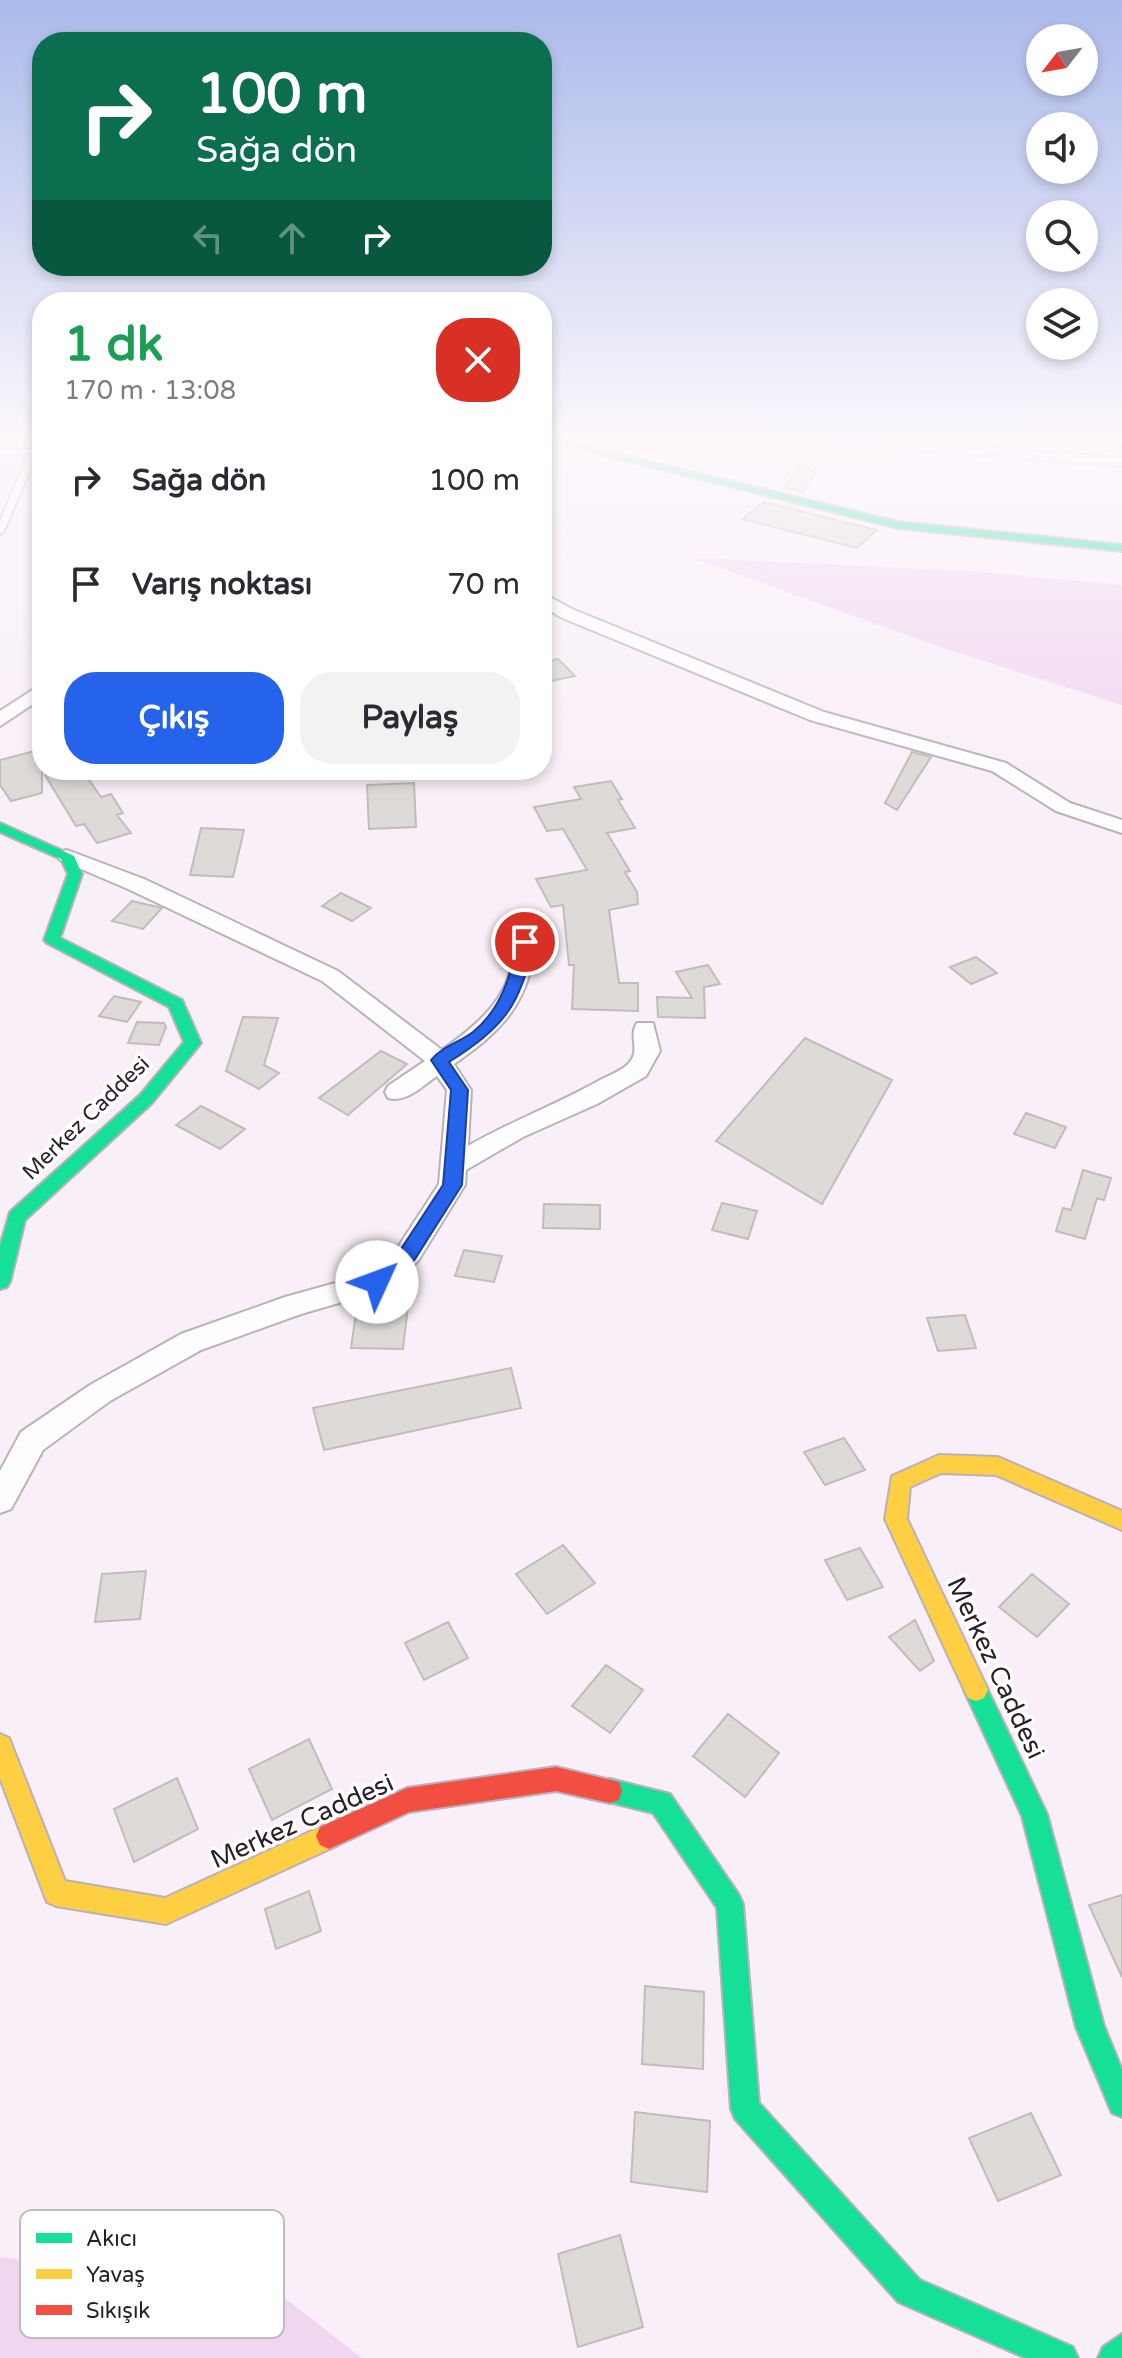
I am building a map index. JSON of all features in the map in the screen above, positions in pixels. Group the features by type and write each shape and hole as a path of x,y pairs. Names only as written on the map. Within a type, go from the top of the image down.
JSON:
{"street":[{"path":"552,604 566,613 817,716 999,767 1063,807 1122,827"},
{"path":"0,720 32,696"},
{"path":"0,827 136,884 330,976 439,1060 459,1090 452,1185 408,1254 377,1282 295,1305 191,1342 100,1393 32,1441 0,1500"},
{"name":"Merkez Caddesi","path":"0,1282 17,1217 146,1099 193,1043 176,1004 52,940 75,874 67,856"},
{"path":"397,1092 439,1060 480,1035 498,1014 519,979 525,942"},
{"path":"453,1166 514,1131 588,1098 637,1070 648,1051 645,1028"},
{"name":"Merkez Caddesi","path":"1122,1521 998,1466 939,1464 900,1482 896,1519 1034,1814 1090,2027 1122,2103"},
{"name":"Merkez Caddesi","path":"0,1746 56,1893 166,1911 407,1800 556,1779 661,1803 730,1904 745,2109 909,2291 1062,2358"},
{"path":"1114,2358 1122,2350"}],"shaded area":[{"path":"693,558 968,571 1122,585 1122,705 940,647"},
{"path":"0,2257 20,2260 20,2338 284,2338 284,2298 362,2358 0,2358"}],"building":[{"path":"558,659 575,676 552,681 552,660"},
{"path":"32,752 32,780 42,780 42,793 11,801 0,785 0,760"},
{"path":"912,752 931,757 897,810 885,803"},
{"path":"48,780 89,780 101,797 111,794 123,813 117,815 131,833 97,843 84,824 76,826"},
{"path":"611,781 622,799 618,800 635,828 607,833 630,871 625,872 637,892 638,904 609,910 619,983 638,983 638,1011 572,1009 574,965 569,965 563,905 551,907 536,879 587,870 563,829 547,831 534,807 581,799 574,787"},
{"path":"414,783 416,827 369,829 367,785"},
{"path":"201,828 244,830 233,877 190,875"},
{"path":"341,893 371,908 352,921 322,906"},
{"path":"132,901 162,908 143,929 112,921"},
{"path":"976,957 997,973 971,984 950,967"},
{"path":"708,965 720,984 704,987 705,1018 658,1017 657,997 692,998 676,972"},
{"path":"114,996 141,1002 127,1022 99,1016"},
{"path":"243,1017 278,1018 264,1065 279,1073 259,1089 226,1071"},
{"path":"137,1022 164,1023 166,1027 159,1045 128,1043"},
{"path":"805,1038 892,1080 822,1204 716,1141"},
{"path":"381,1051 407,1064 348,1115 319,1098"},
{"path":"201,1106 245,1129 220,1149 176,1125"},
{"path":"1026,1113 1066,1127 1055,1148 1014,1134"},
{"path":"1083,1170 1111,1178 1104,1200 1097,1198 1085,1239 1056,1231 1063,1208 1071,1210"},
{"path":"722,1203 757,1211 748,1239 712,1230"},
{"path":"544,1204 600,1205 600,1229 543,1228"},
{"path":"464,1250 502,1256 494,1282 455,1276"},
{"path":"357,1306 408,1306 403,1349 351,1348"},
{"path":"965,1315 976,1348 938,1351 927,1318"},
{"path":"511,1368 521,1408 324,1450 313,1408"},
{"path":"844,1438 865,1470 825,1485 804,1452"},
{"path":"563,1545 595,1583 547,1614 516,1574"},
{"path":"860,1548 883,1587 847,1600 825,1560"},
{"path":"146,1571 140,1619 95,1622 102,1574"},
{"path":"1032,1574 1069,1604 1037,1637 999,1607"},
{"path":"915,1620 934,1661 920,1671 889,1637"},
{"path":"448,1622 468,1658 424,1680 405,1643"},
{"path":"606,1665 643,1690 610,1733 572,1706"},
{"path":"728,1714 779,1753 745,1797 693,1756"},
{"path":"309,1739 332,1789 272,1820 249,1769"},
{"path":"177,1778 198,1829 134,1862 114,1809"},
{"path":"309,1891 321,1931 276,1949 265,1909"},
{"path":"1122,1895 1122,1977 1089,1905"},
{"path":"645,1986 704,1992 703,2069 642,2064"},
{"path":"635,2112 710,2121 707,2192 631,2182"},
{"path":"1031,2113 1061,2175 998,2201 969,2138"},
{"path":"620,2235 643,2327 578,2347 558,2254"}],"traffic: fast":[{"path":"0,827 67,856 75,874 52,940 176,1004 193,1043 146,1099 17,1217 0,1282"},
{"path":"976,1690 1034,1814 1090,2027 1122,2103"},
{"path":"610,1791 661,1803 730,1904 745,2109 909,2291 1062,2358"},
{"path":"1114,2358 1122,2350"}],"traffic: slow":[{"path":"976,1690 896,1519 900,1482 939,1464 998,1466 1122,1521"},
{"path":"0,1746 56,1893 166,1911 329,1836"}],"traffic: jam":[{"path":"329,1836 407,1800 556,1779 610,1791"}],"route":[{"path":"377,1282 408,1254 452,1185 459,1090 439,1060 480,1035 498,1014 519,979 525,942"}]}
